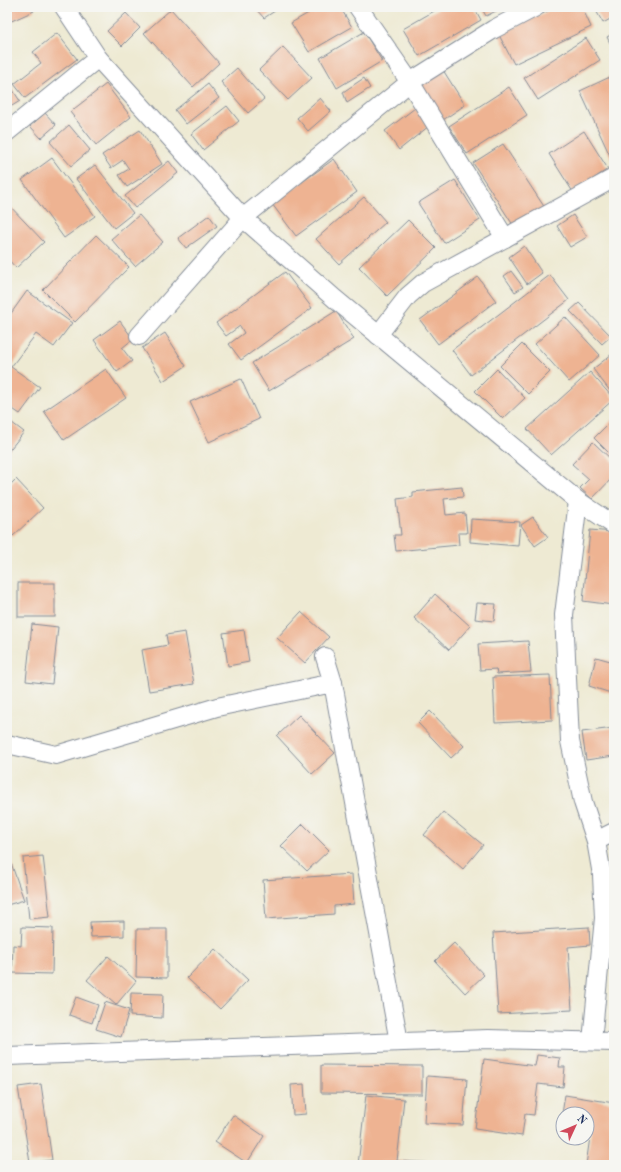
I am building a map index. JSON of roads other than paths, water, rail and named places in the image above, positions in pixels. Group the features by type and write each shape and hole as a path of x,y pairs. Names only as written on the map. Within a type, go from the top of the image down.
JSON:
{"street":[{"path":"64,7 98,58 243,218 378,335 578,501 614,525"},
{"path":"358,7 410,82 505,238"},
{"path":"139,336 243,218 410,82 494,29 536,7"},
{"path":"7,132 98,58"},
{"path":"378,335 415,289 614,178"},
{"path":"578,501 564,615 570,741 583,802 596,841 609,919 592,1041"},
{"path":"325,657 333,683 399,1042"},
{"path":"7,744 56,755 218,707 333,683"},
{"path":"596,841 614,832"},
{"path":"7,1056 488,1039 614,1042"}]}
